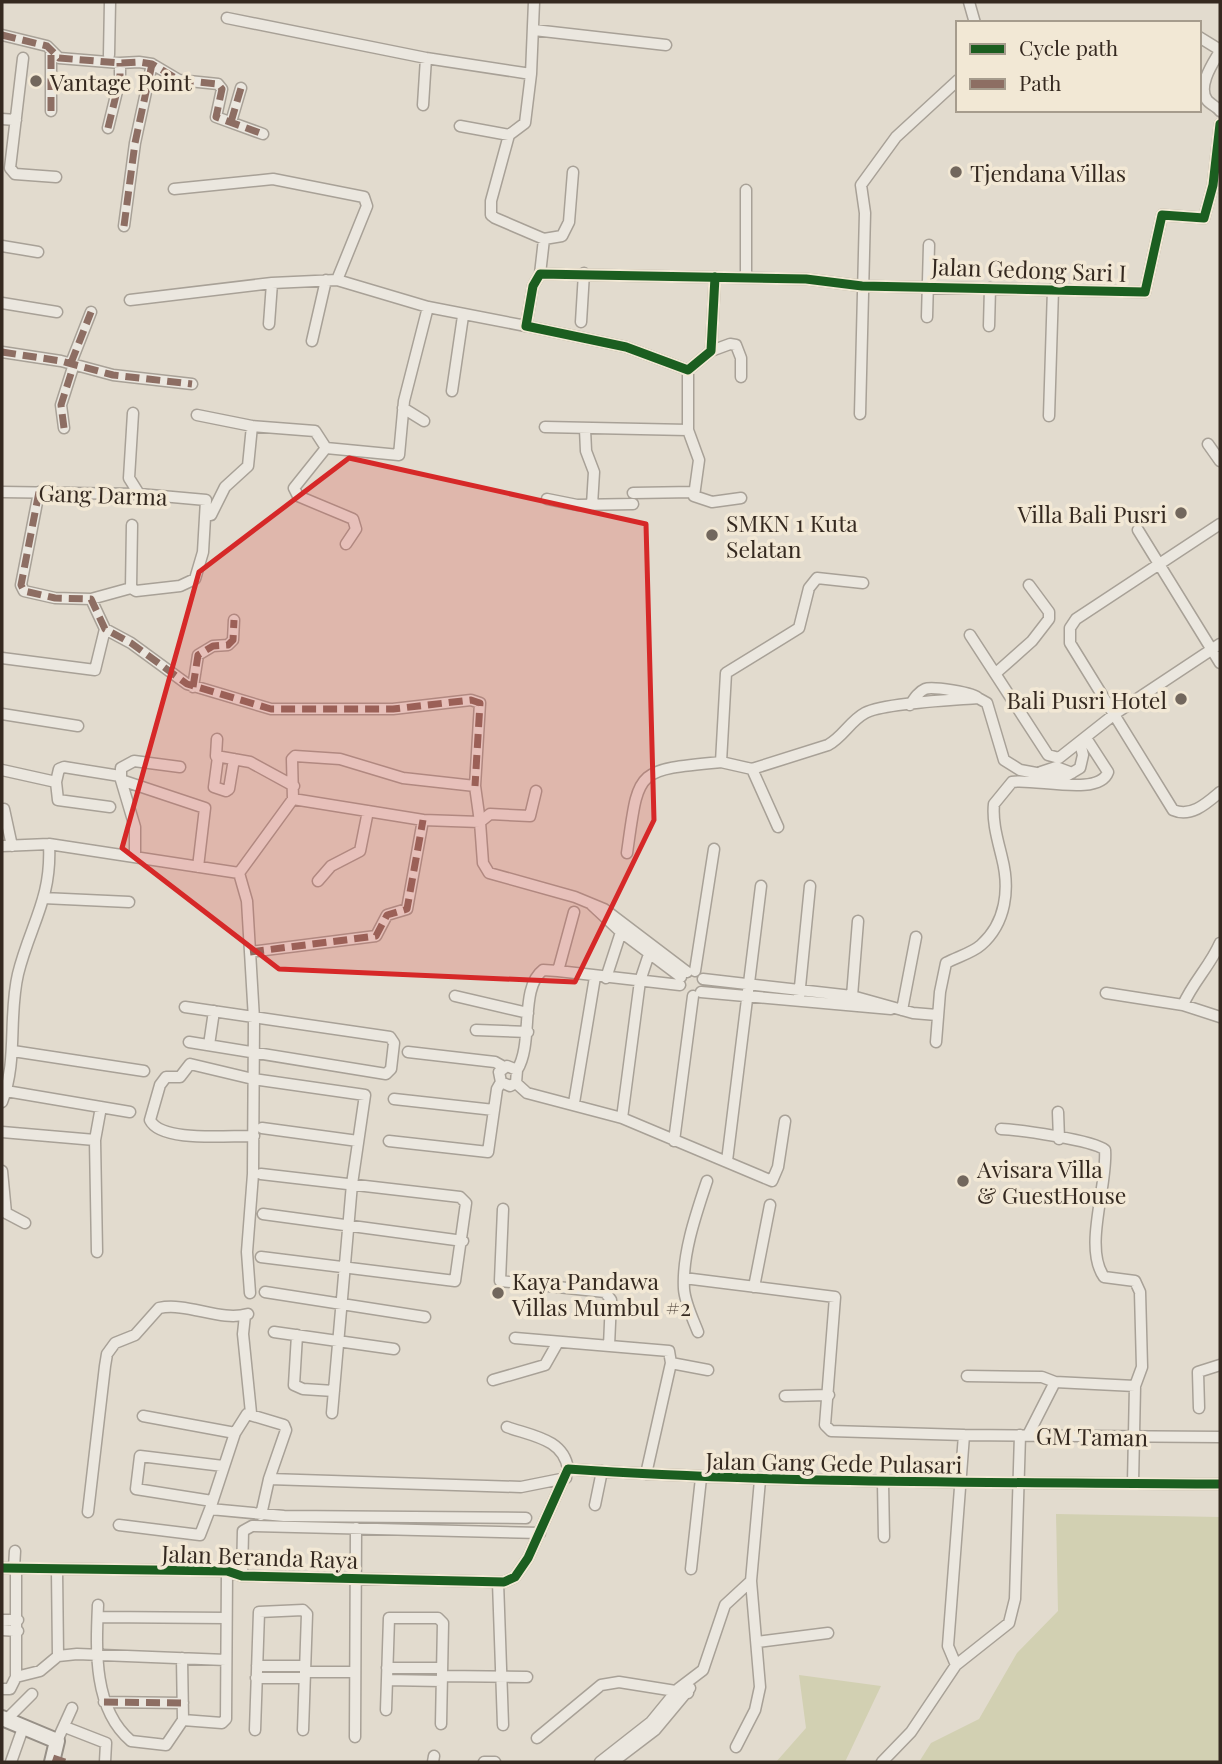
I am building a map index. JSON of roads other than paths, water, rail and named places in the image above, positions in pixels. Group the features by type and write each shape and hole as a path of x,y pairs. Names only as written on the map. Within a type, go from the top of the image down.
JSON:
{"street":[{"path":"108,55 110,2"},
{"path":"534,2 531,74 525,123 509,135 491,201 491,215 544,239 556,239 567,230 573,172"},
{"path":"969,2 974,21"},
{"path":"227,18 426,58 531,74"},
{"path":"534,30 666,45"},
{"path":"2,35 44,44 60,58 152,64 179,80 221,86 216,117 262,134"},
{"path":"1201,38 1220,51 1205,81 1206,99 1220,111"},
{"path":"51,50 51,111"},
{"path":"23,58 12,172 56,177"},
{"path":"423,105 426,58"},
{"path":"108,128 120,79 120,64"},
{"path":"124,226 135,144 152,64"},
{"path":"860,415 866,213 861,196 865,177 896,137 956,82"},
{"path":"231,122 241,88"},
{"path":"2,119 16,120"},
{"name":"Jalan Gedong Sari I","path":"540,274 806,279 862,286 928,285 1145,292 1162,215 1204,218 1213,185 1220,124"},
{"path":"460,126 509,135"},
{"path":"174,189 273,179 364,197 367,206 337,280"},
{"path":"746,190 746,278"},
{"path":"527,326 533,286 540,274 544,239"},
{"path":"927,317 929,245"},
{"path":"2,246 38,252"},
{"path":"582,322 584,273"},
{"path":"711,351 715,277"},
{"path":"312,341 326,280"},
{"path":"130,300 272,282 337,280 463,316 527,326 626,347 688,370"},
{"path":"269,324 272,282"},
{"path":"989,327 990,288"},
{"path":"1049,416 1053,289"},
{"path":"2,303 57,312"},
{"path":"326,448 399,455 403,408 428,307"},
{"path":"64,428 61,405 72,364 91,312"},
{"path":"452,391 463,316"},
{"path":"688,370 711,351 730,344 736,345 741,358 741,377"},
{"path":"2,352 72,364 113,375 192,384"},
{"path":"688,370 688,430 699,460 694,492 696,499 712,502 741,498"},
{"path":"403,408 424,421"},
{"path":"133,413 129,478 139,494"},
{"path":"197,415 252,426 315,431 326,448"},
{"path":"39,492 22,588 43,596 91,599 131,588 136,591 180,586 195,579 203,552 207,515 211,515 225,487 248,466 252,426"},
{"path":"545,427 688,430"},
{"path":"585,429 586,452 594,472 592,505"},
{"path":"1208,444 1220,461"},
{"path":"326,448 294,488 295,493 353,519 356,529 346,544"},
{"name":"Gang Darma","path":"2,492 139,494 204,499 208,504 207,515"},
{"path":"547,499 592,505 694,492"},
{"path":"1220,524 1076,618 1070,628 1070,643 1116,713 1173,810 1191,812 1220,792"},
{"path":"131,588 132,525"},
{"path":"1138,530 1216,646 1220,663"},
{"path":"721,762 726,673 799,628 809,588 817,578 863,583"},
{"path":"996,673 1032,641 1049,619 1049,611 1029,585"},
{"path":"91,599 105,629 193,687 271,709 363,710 471,700 480,703 475,786 483,863 489,873 604,909 686,976"},
{"path":"193,687 198,655 212,646 228,645 233,640 234,620"},
{"path":"2,658 95,670 105,629"},
{"path":"970,635 1048,755 1059,758 1116,713 1216,646"},
{"path":"909,705 920,693 932,688 947,692 970,692 987,703 1004,760 1020,770 1041,772 1056,767 1072,773 1080,768 1083,741"},
{"path":"627,853 636,793 641,781 650,774 681,766 721,762 752,769 828,745 839,739 865,713 879,708 978,698"},
{"path":"2,714 78,726"},
{"path":"217,738 215,754 218,757 214,786 229,789 234,760"},
{"path":"936,1042 937,1015 946,963 980,946 1003,913 1007,892 1005,869 997,837 995,804 1012,782 1024,779 1090,785 1101,782 1108,772 1083,741"},
{"path":"239,873 293,799 292,759 298,755 340,759 403,778 475,786"},
{"path":"218,757 254,764 294,786"},
{"path":"135,857 135,827 121,778 124,765 134,761 180,767"},
{"path":"110,807 58,800 56,782 59,769 64,767 121,778 205,808 198,867"},
{"path":"752,769 778,827"},
{"path":"2,770 56,782"},
{"path":"293,799 423,820 480,822 490,814 530,816 536,791"},
{"path":"4,809 7,846 49,844 239,873"},
{"path":"318,881 331,866 360,851 368,811"},
{"path":"250,952 376,936 387,915 391,912 406,911 408,907 423,820"},
{"path":"2,1102 13,1051 14,1002 18,973 50,874 49,844"},
{"path":"714,849 682,991 697,994 749,990"},
{"path":"239,873 247,901 254,1019 254,1136 247,1252 250,1293"},
{"path":"727,1161 761,886"},
{"path":"799,995 810,886"},
{"path":"43,898 129,902"},
{"path":"591,903 649,954 686,976"},
{"path":"558,971 574,912"},
{"path":"852,996 858,921"},
{"path":"574,1103 600,978 621,932"},
{"path":"902,1010 916,937"},
{"path":"1183,1005 1198,978 1212,962 1220,943"},
{"path":"622,1118 640,981 649,954"},
{"path":"516,1083 517,1070 525,1058 528,1013 537,975 543,970 640,981 686,976 749,990 937,1015"},
{"path":"674,1141 697,994 703,979"},
{"path":"1106,993 1183,1005 1220,1017"},
{"path":"799,995 852,996 902,1010"},
{"path":"455,996 528,1013"},
{"path":"185,1007 390,1037 394,1042 391,1069 386,1074 189,1042"},
{"path":"209,1045 214,1011"},
{"path":"475,1030 528,1032"},
{"path":"13,1051 144,1071"},
{"path":"408,1052 495,1062 517,1070"},
{"path":"254,1136 175,1134 160,1131 150,1120 163,1080 171,1075 181,1076 188,1065 253,1079 365,1095 352,1184 332,1413"},
{"path":"389,1141 485,1153 489,1150 500,1082 499,1072 504,1067"},
{"path":"500,1082 510,1086 516,1083"},
{"path":"516,1083 527,1093 574,1103 622,1118 774,1180 785,1121"},
{"path":"6,1091 131,1112"},
{"path":"394,1099 494,1110"},
{"path":"97,1252 95,1140 101,1107"},
{"path":"1058,1112 1059,1139"},
{"path":"262,1128 358,1141"},
{"path":"1001,1129 1039,1131 1059,1139 1096,1145 1105,1150 1097,1247 1104,1277 1130,1279 1138,1284 1142,1367 1135,1386 1133,1483"},
{"path":"2,1132 95,1140"},
{"path":"2,1171 3,1209 7,1216 24,1223"},
{"path":"261,1174 460,1197 466,1203 458,1275 453,1281 261,1257"},
{"path":"698,1332 684,1292 684,1278 694,1222 707,1181"},
{"path":"754,1287 770,1205"},
{"path":"503,1209 498,1279 500,1282 608,1293 611,1300 609,1346"},
{"path":"263,1214 463,1241"},
{"path":"684,1278 830,1295 836,1300 829,1395 785,1396"},
{"path":"265,1292 425,1317"},
{"path":"88,1512 104,1366 111,1347 119,1340 135,1335 159,1308 247,1315 243,1334 251,1413"},
{"path":"274,1332 394,1349"},
{"path":"297,1335 294,1385 303,1389 334,1391"},
{"path":"515,1338 668,1351 671,1363 646,1474"},
{"path":"492,1380 545,1366 558,1342"},
{"path":"671,1363 708,1370"},
{"path":"1199,1408 1198,1372 1220,1366"},
{"path":"967,1376 1042,1377 1055,1382 1135,1386"},
{"path":"882,1762 911,1732 956,1665 1009,1623 1015,1599 1019,1484 1024,1435 1055,1382"},
{"name":"GM Taman","path":"829,1395 825,1425 831,1430 964,1436 1220,1437"},
{"path":"119,1525 200,1535 235,1433 243,1417 251,1413 284,1425 286,1430 261,1515"},
{"path":"143,1416 235,1433"},
{"path":"242,1576 243,1531 246,1528 540,1533 567,1473 564,1451 556,1444 507,1427"},
{"path":"956,1665 948,1646 964,1436"},
{"path":"223,1466 140,1456 136,1489 236,1512 261,1515 526,1518"},
{"path":"595,1505 602,1471"},
{"name":"Jalan Gang Gede Pulasari","path":"270,1479 521,1487 567,1473 602,1471 701,1478 883,1483 1220,1484"},
{"path":"691,1569 701,1478"},
{"path":"736,1747 758,1699 757,1642 751,1581 760,1480"},
{"path":"883,1483 884,1536"},
{"path":"355,1737 356,1528"},
{"name":"Jalan Beranda Raya","path":"2,1567 227,1571 242,1576 498,1582 515,1577 540,1533"},
{"path":"2,1689 14,1686 16,1677 18,1625 15,1551"},
{"path":"57,1570 58,1656"},
{"path":"183,1720 225,1721 227,1571"},
{"path":"600,1762 651,1722 693,1681 707,1664 725,1605 751,1581"},
{"path":"498,1582 503,1725"},
{"path":"98,1605 97,1653 104,1702 116,1725 131,1741 166,1745 183,1720 182,1658"},
{"path":"255,1730 260,1610 303,1609 307,1614 303,1730"},
{"path":"386,1710 387,1622 392,1616 441,1620 441,1724"},
{"path":"98,1617 226,1618"},
{"path":"2,1620 18,1625"},
{"path":"2,1630 18,1625"},
{"path":"757,1642 828,1633"},
{"path":"16,1677 40,1671 58,1656 97,1653 226,1660"},
{"path":"257,1666 304,1672"},
{"path":"387,1668 442,1675 527,1677"},
{"path":"256,1678 304,1672 355,1672"},
{"path":"387,1681 442,1675"},
{"path":"537,1738 601,1685 619,1682 683,1691"},
{"path":"613,1762 655,1730 683,1691"},
{"path":"32,1694 4,1719 57,1741"},
{"path":"104,1702 183,1703"},
{"path":"57,1761 57,1741 72,1708"},
{"path":"65,1727 106,1743 105,1762"},
{"path":"12,1762 23,1728"},
{"path":"484,1762 495,1762"}],"place":[{"name":"Vantage Point","path":"36,81"},
{"name":"Tjendana Villas","path":"956,172"},
{"name":"Villa Bali Pusri","path":"1181,513"},
{"name":"SMKN 1 Kuta Selatan","path":"712,535"},
{"name":"Bali Pusri Hotel","path":"1181,699"},
{"name":"Avisara Villa & GuestHouse","path":"963,1181"},
{"name":"Kaya Pandawa Villas Mumbul #2","path":"498,1293"}]}
